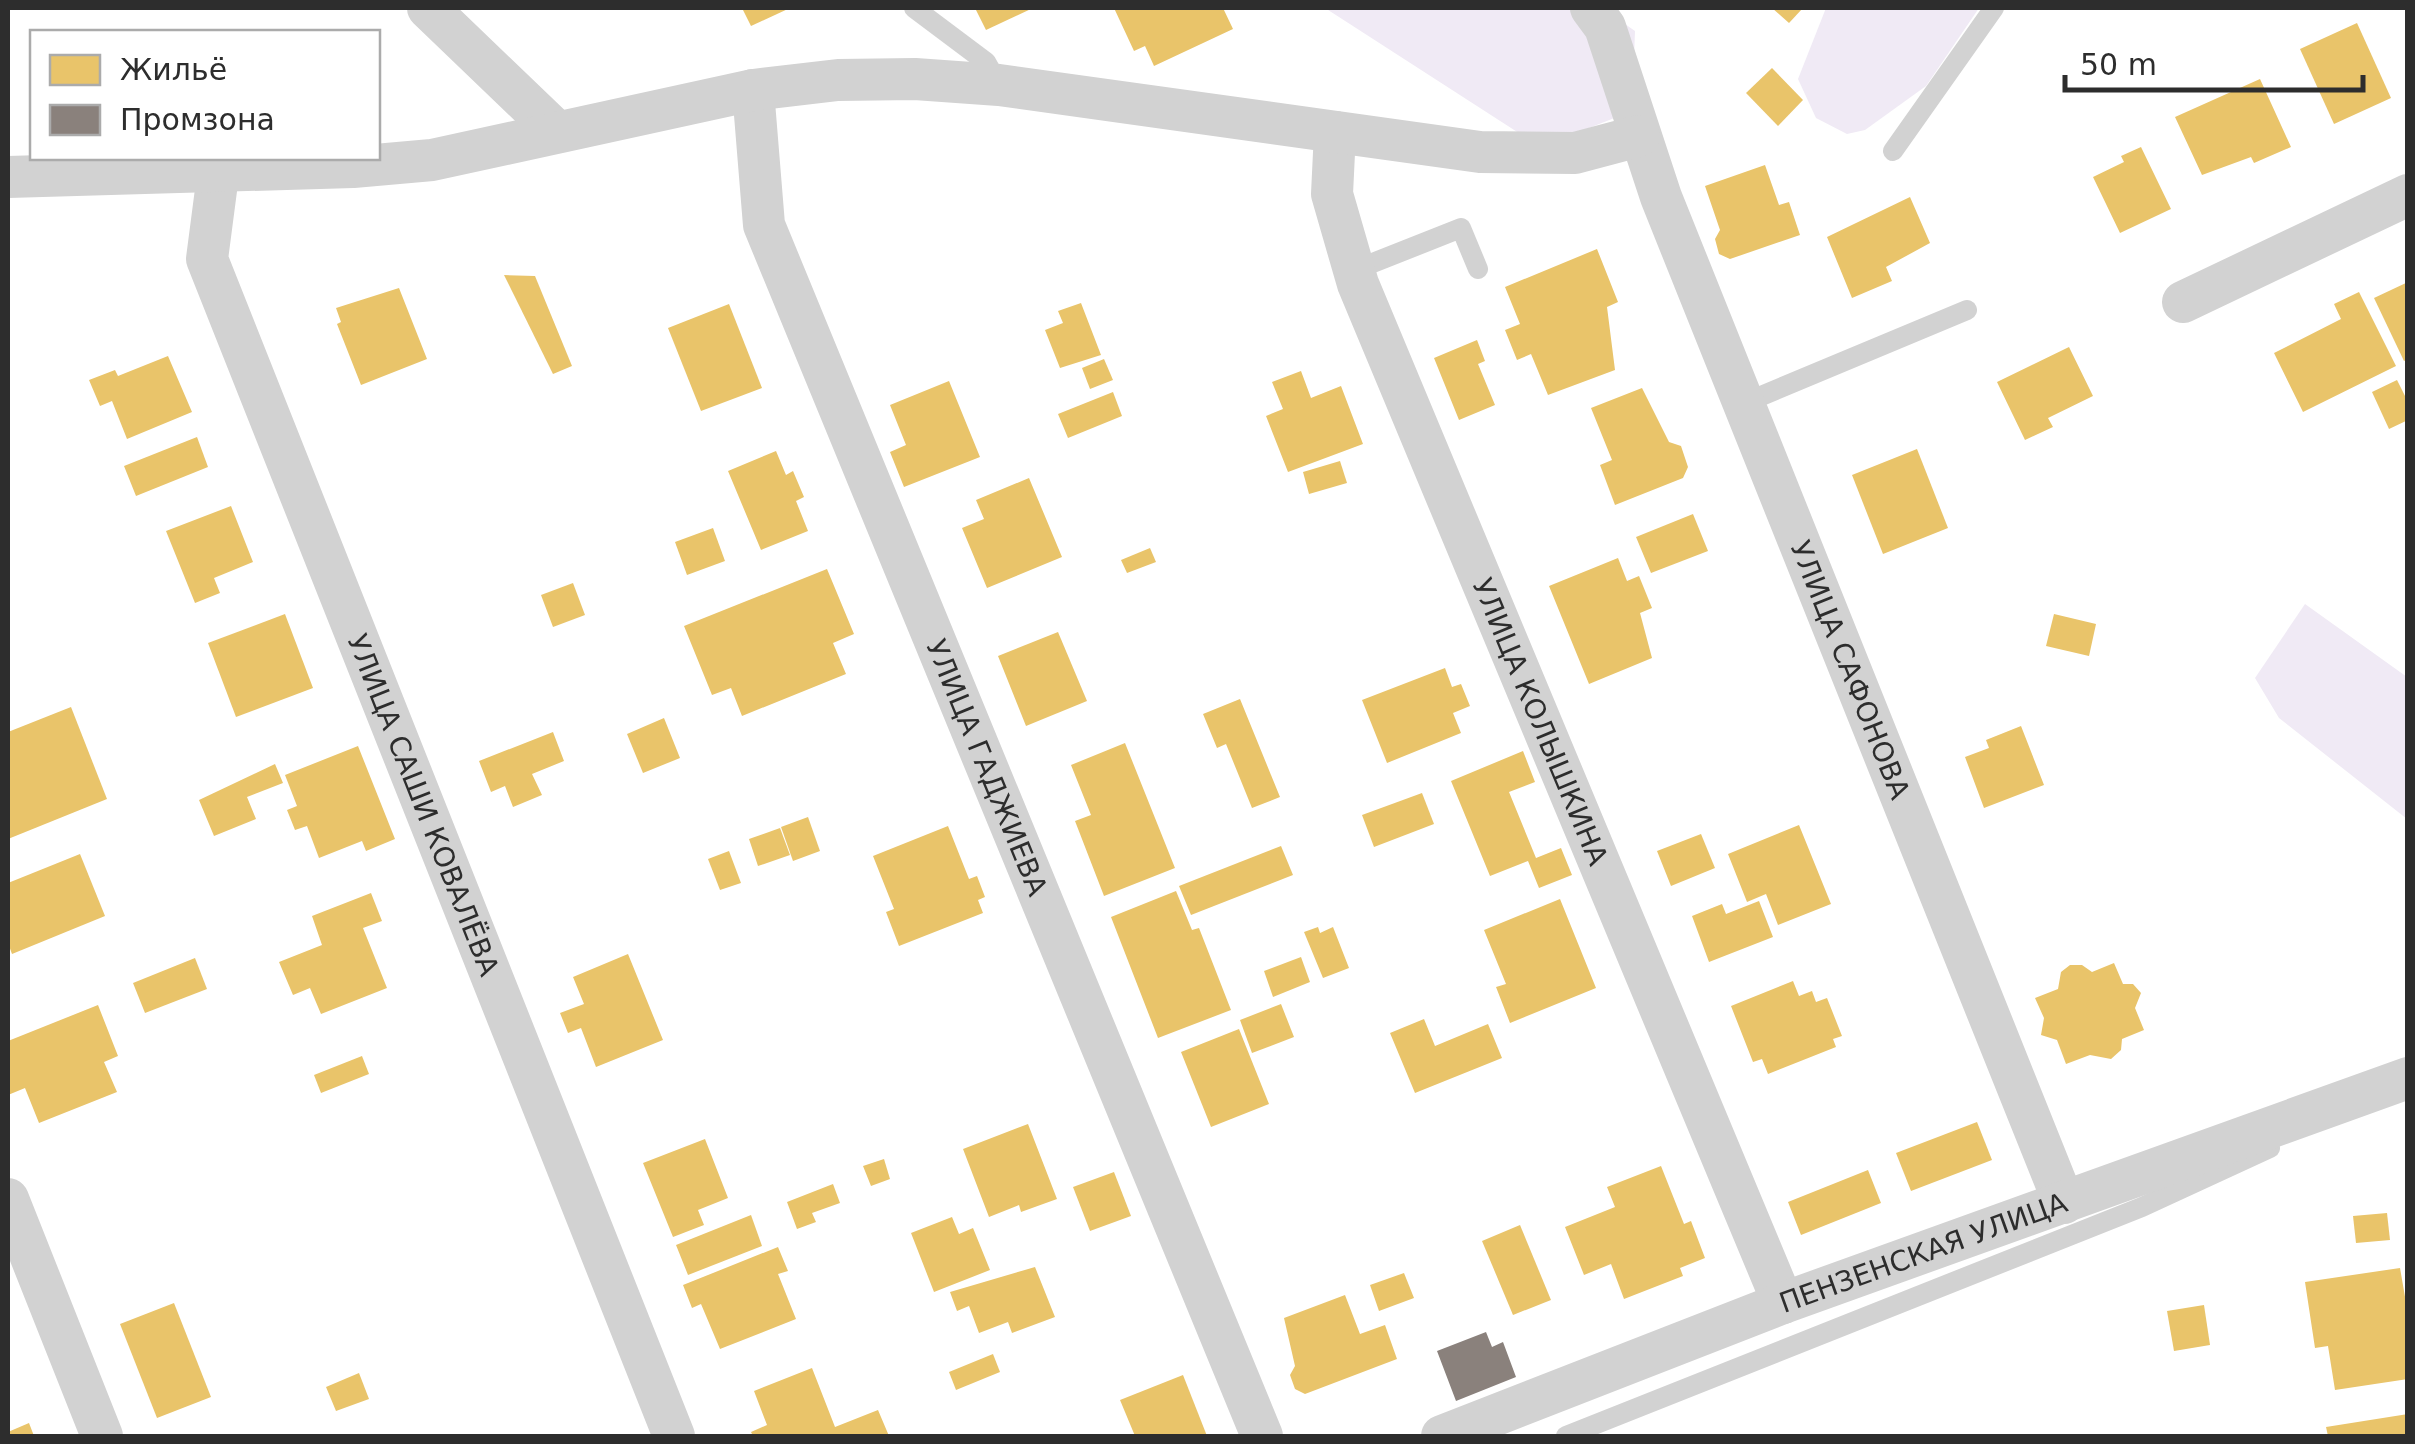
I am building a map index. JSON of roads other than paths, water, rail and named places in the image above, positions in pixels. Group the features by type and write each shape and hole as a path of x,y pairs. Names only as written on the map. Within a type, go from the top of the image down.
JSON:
{"street":[{"path":"428,8 556,132"},
{"name":"УЛИЦА САФОНОВА","path":"1591,8 1605,26 1639,136 1742,404 2064,1203"},
{"path":"8,177 353,167 432,160 753,90 877,79 999,85 1480,152 1574,153 1639,136"},
{"name":"УЛИЦА ГАДЖИЕВА","path":"753,90 764,225 1262,1436"},
{"name":"УЛИЦА КОЛЫШКИНА","path":"1335,132 1332,194 1355,270 1783,1302"},
{"name":"УЛИЦА САШИ КОВАЛЁВА","path":"220,168 206,258 674,1436"},
{"path":"2183,302 2408,195"},
{"name":"ПЕНЗЕНСКАЯ УЛИЦА","path":"1442,1436 1783,1302 2408,1081"},
{"path":"8,1199 102,1436"}],"lane":[{"path":"914,8 986,62 999,85"},
{"path":"1893,151 1994,8"},
{"path":"1355,270 1460,228 1478,269"},
{"path":"1742,404 1967,310"},
{"path":"1566,1436 2142,1207 2408,1081"}]}
